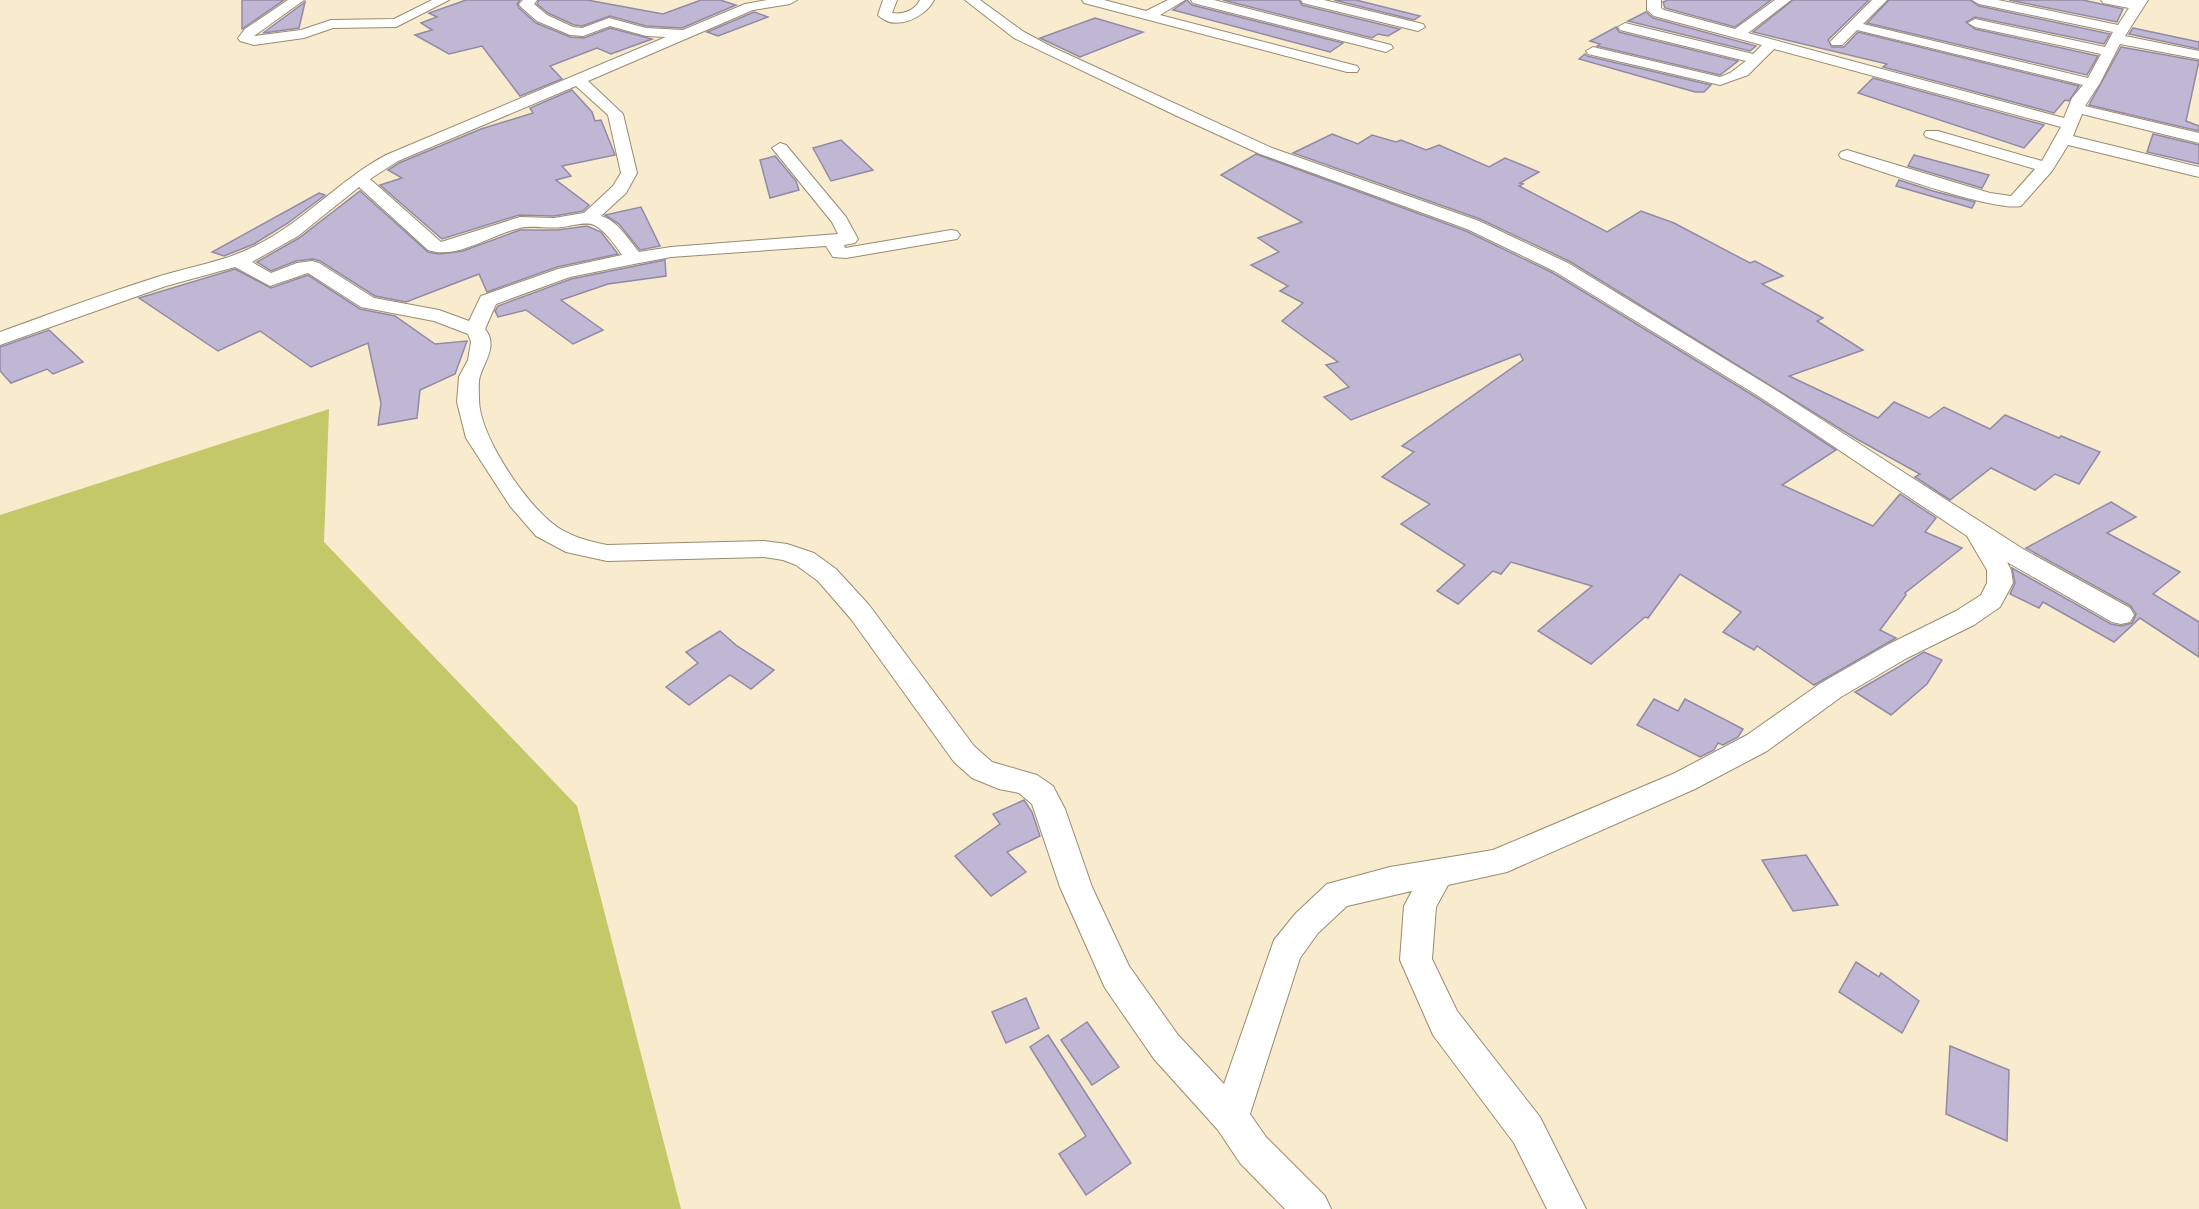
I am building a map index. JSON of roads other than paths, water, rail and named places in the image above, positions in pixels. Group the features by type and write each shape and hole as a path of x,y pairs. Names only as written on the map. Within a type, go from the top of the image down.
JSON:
{"street":[{"path":"297,0 250,32 245,38 254,41 304,34 331,24 396,23 442,0"},
{"path":"530,0 526,4 537,15 570,31 583,32 609,22 646,33 687,33"},
{"path":"0,339 159,282 257,254 297,228 371,168 750,7 790,0"},
{"path":"890,0 885,15 889,18 920,11 927,0"},
{"path":"972,0 1019,35 1182,113 1314,170 1473,225 1552,262 1767,393 2014,555 2121,615"},
{"path":"1089,0 1352,69"},
{"path":"1147,16 1178,0"},
{"path":"1198,0 1386,48"},
{"path":"1308,0 1418,27"},
{"path":"1654,0 1654,10 1659,13 1772,43 2199,172"},
{"path":"1737,34 1784,0"},
{"path":"1837,42 1856,26 1880,0"},
{"path":"1979,0 1994,1 2116,40"},
{"path":"1847,155 2003,202 2018,200 2046,167 2066,132 2080,98 2093,83 2116,40 2140,3 2108,0"},
{"path":"1994,1 1975,23 2116,40 2199,55"},
{"path":"1856,26 2093,83"},
{"path":"1625,27 1756,59"},
{"path":"1593,51 1720,81 1741,74 1772,43"},
{"path":"579,80 615,114 629,173 620,189 590,218"},
{"path":"2076,108 2199,138"},
{"path":"1932,134 2046,167"},
{"path":"475,330 488,300 565,273 671,252 849,239 840,221 780,148"},
{"path":"360,179 398,212 427,242 440,248 520,222 554,223 590,218 601,221 616,235 634,258"},
{"path":"834,240 835,248 839,253 951,235"},
{"path":"238,261 270,280 304,267 312,267 368,303 439,316 475,330 481,342 478,360 469,376 468,402 477,438 518,501 544,530 575,546 607,553 764,549 787,552 805,559 827,575 860,612 964,754 982,770 999,777 1027,783 1043,795 1050,809 1076,887 1117,977 1166,1047 1231,1117 1253,1150 1307,1207"},
{"path":"1231,1117 1286,951 1307,923 1338,894 1496,863 1685,781 1757,743 1831,690 1888,657 1965,618 1991,601 2000,584 1999,570 1975,530"},
{"path":"1438,873 1420,906 1416,960 1445,1023 1527,1130 1566,1209"}]}
